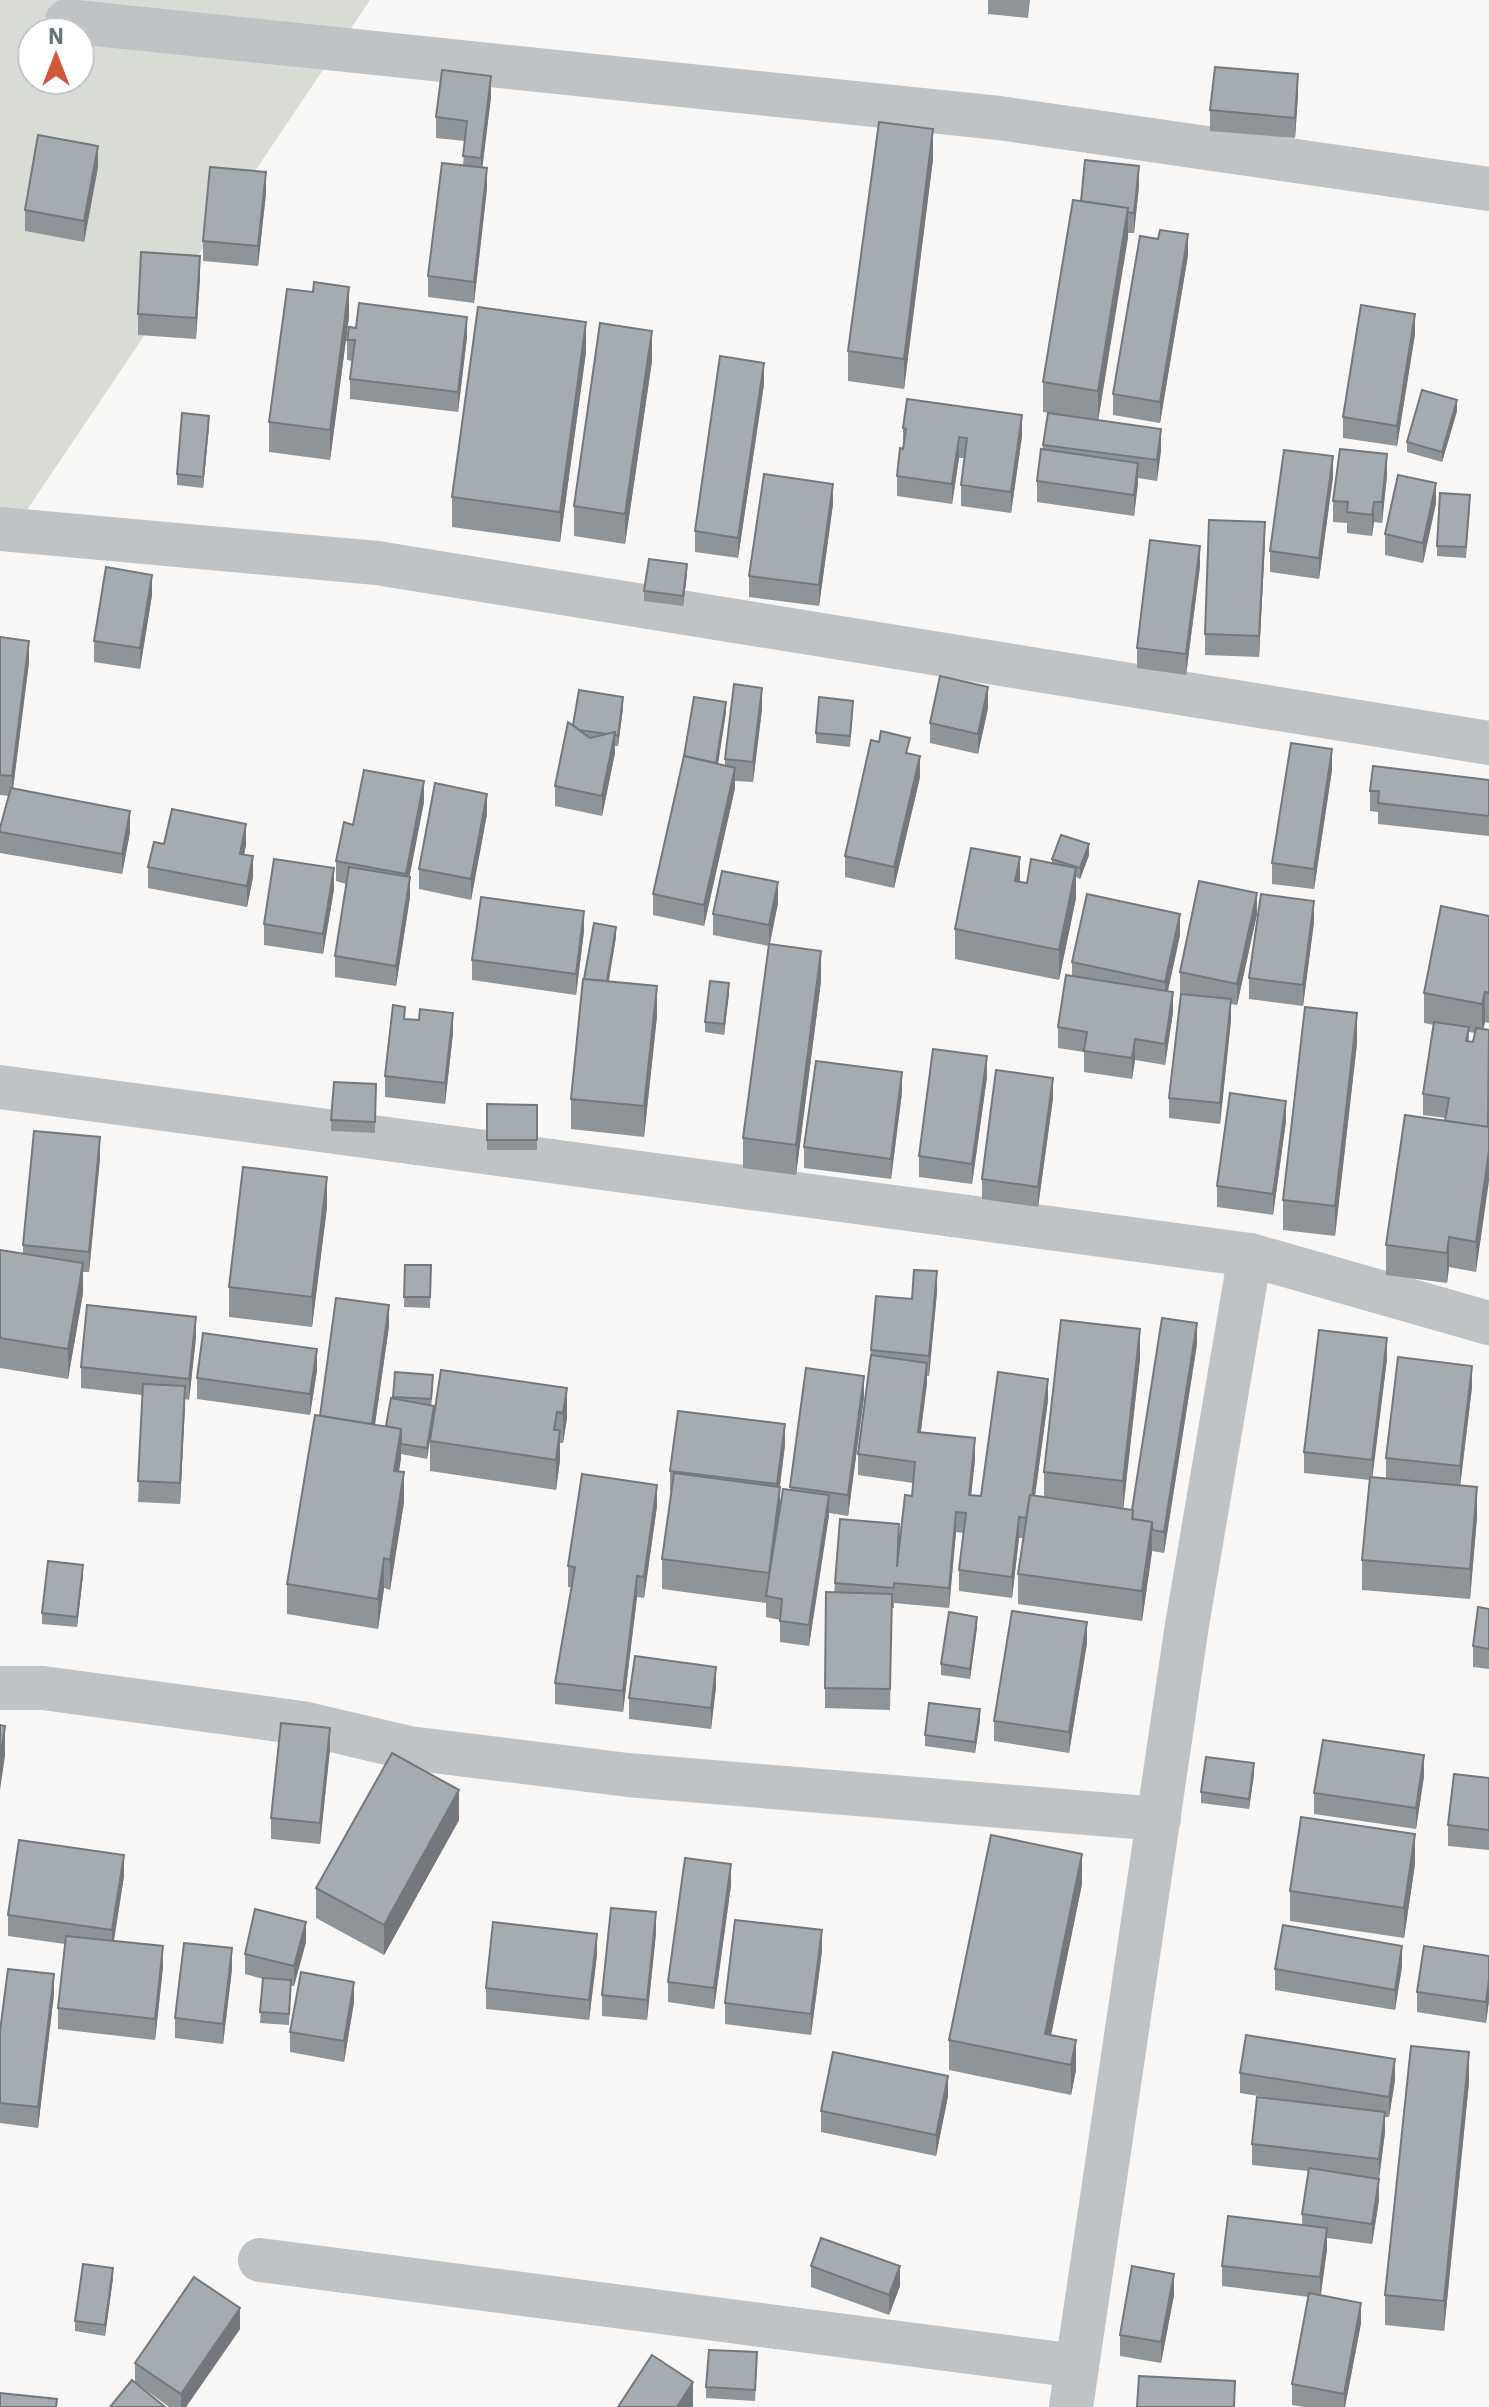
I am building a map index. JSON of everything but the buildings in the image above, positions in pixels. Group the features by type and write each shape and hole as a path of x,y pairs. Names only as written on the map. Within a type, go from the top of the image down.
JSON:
{"street":[{"path":"96,24 999,118 1489,189"},
{"path":"0,529 377,563 1489,743"},
{"path":"0,1087 1250,1255 1489,1323"},
{"path":"260,2260 1074,2386 1189,1611 1250,1255"},
{"path":"0,1688 43,1688 302,1723 409,1748 628,1775 1159,1819"}],"shaded area":[{"path":"0,0 370,0 0,550"}]}
